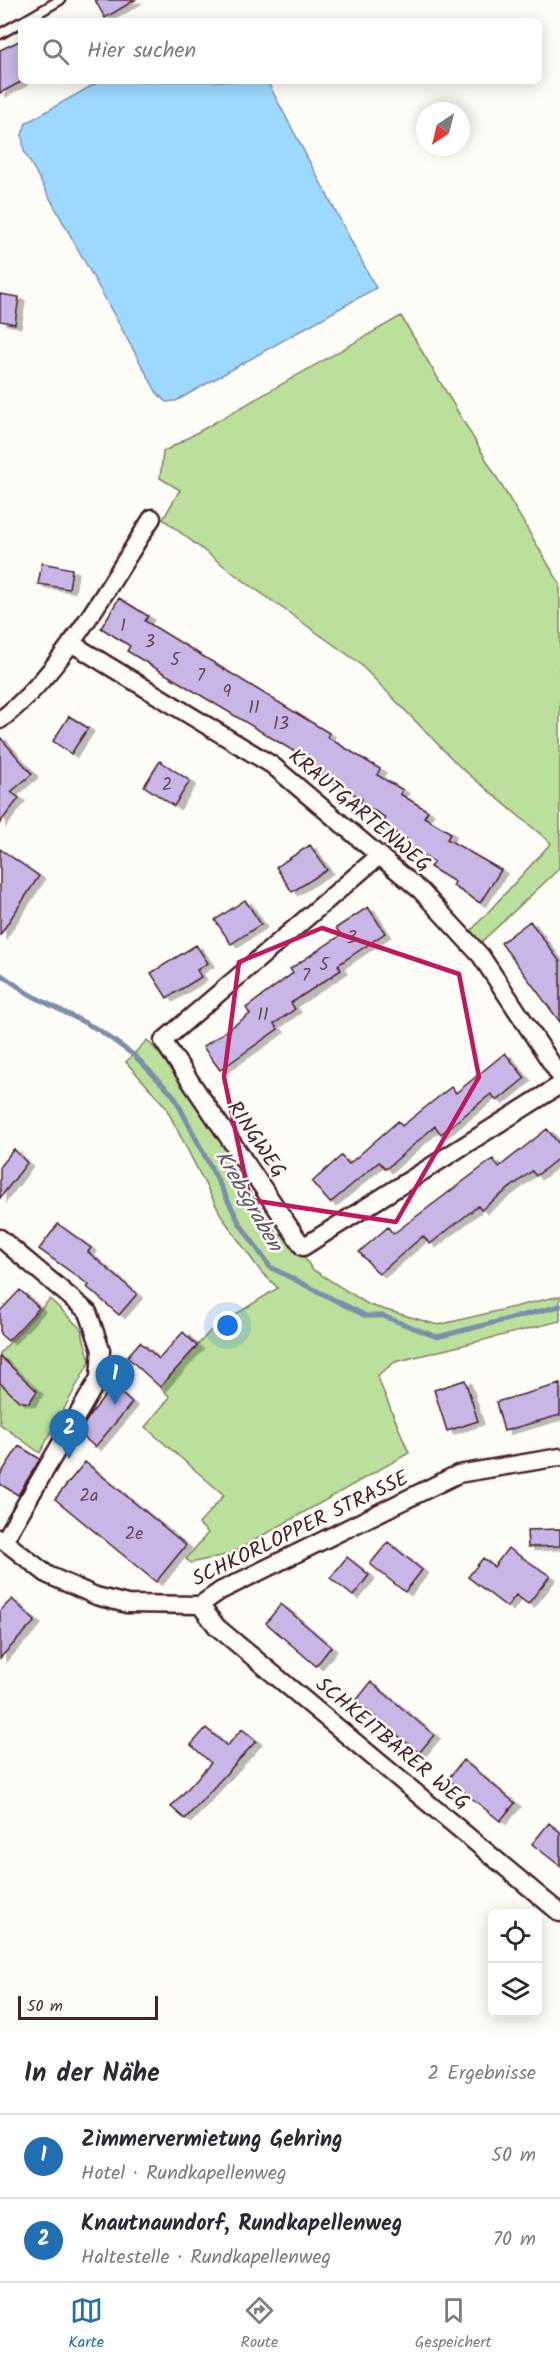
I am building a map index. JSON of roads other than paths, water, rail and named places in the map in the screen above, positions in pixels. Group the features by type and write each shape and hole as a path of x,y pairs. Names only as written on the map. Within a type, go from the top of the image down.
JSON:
{"street":[{"path":"0,720 15,709 71,644 152,518"},
{"name":"KRAUTGARTENWEG","path":"71,644 272,765 421,891 481,956 560,1076"},
{"name":"RINGWEG","path":"380,855 163,1041 303,1247 560,1086"},
{"path":"0,1238 88,1312 101,1350 99,1378 2,1540"},
{"name":"SCHKORLOPPER STRASSE","path":"2,1540 48,1575 96,1596 128,1604 200,1605 220,1591 458,1474 514,1462 560,1457"},
{"name":"SCHKEITBARER WEG","path":"200,1605 217,1627 306,1698 560,1913"}],"lane":[{"path":"29,18 60,0"},
{"path":"0,34 18,24"}],"water":[{"path":"95,84 269,84 376,288 176,401 166,402 157,393 24,151 22,135 26,123"}],"waterway":[{"name":"Krebsgraben","path":"0,974 29,994 99,1030 135,1056 174,1096 240,1224 270,1267 366,1316 383,1316 437,1337 560,1306"}],"place":[{"name":"Zimmervermietung Gehring","path":"115,1405"},
{"name":"Knautnaundorf, Rundkapellenweg","path":"69,1459"}]}
